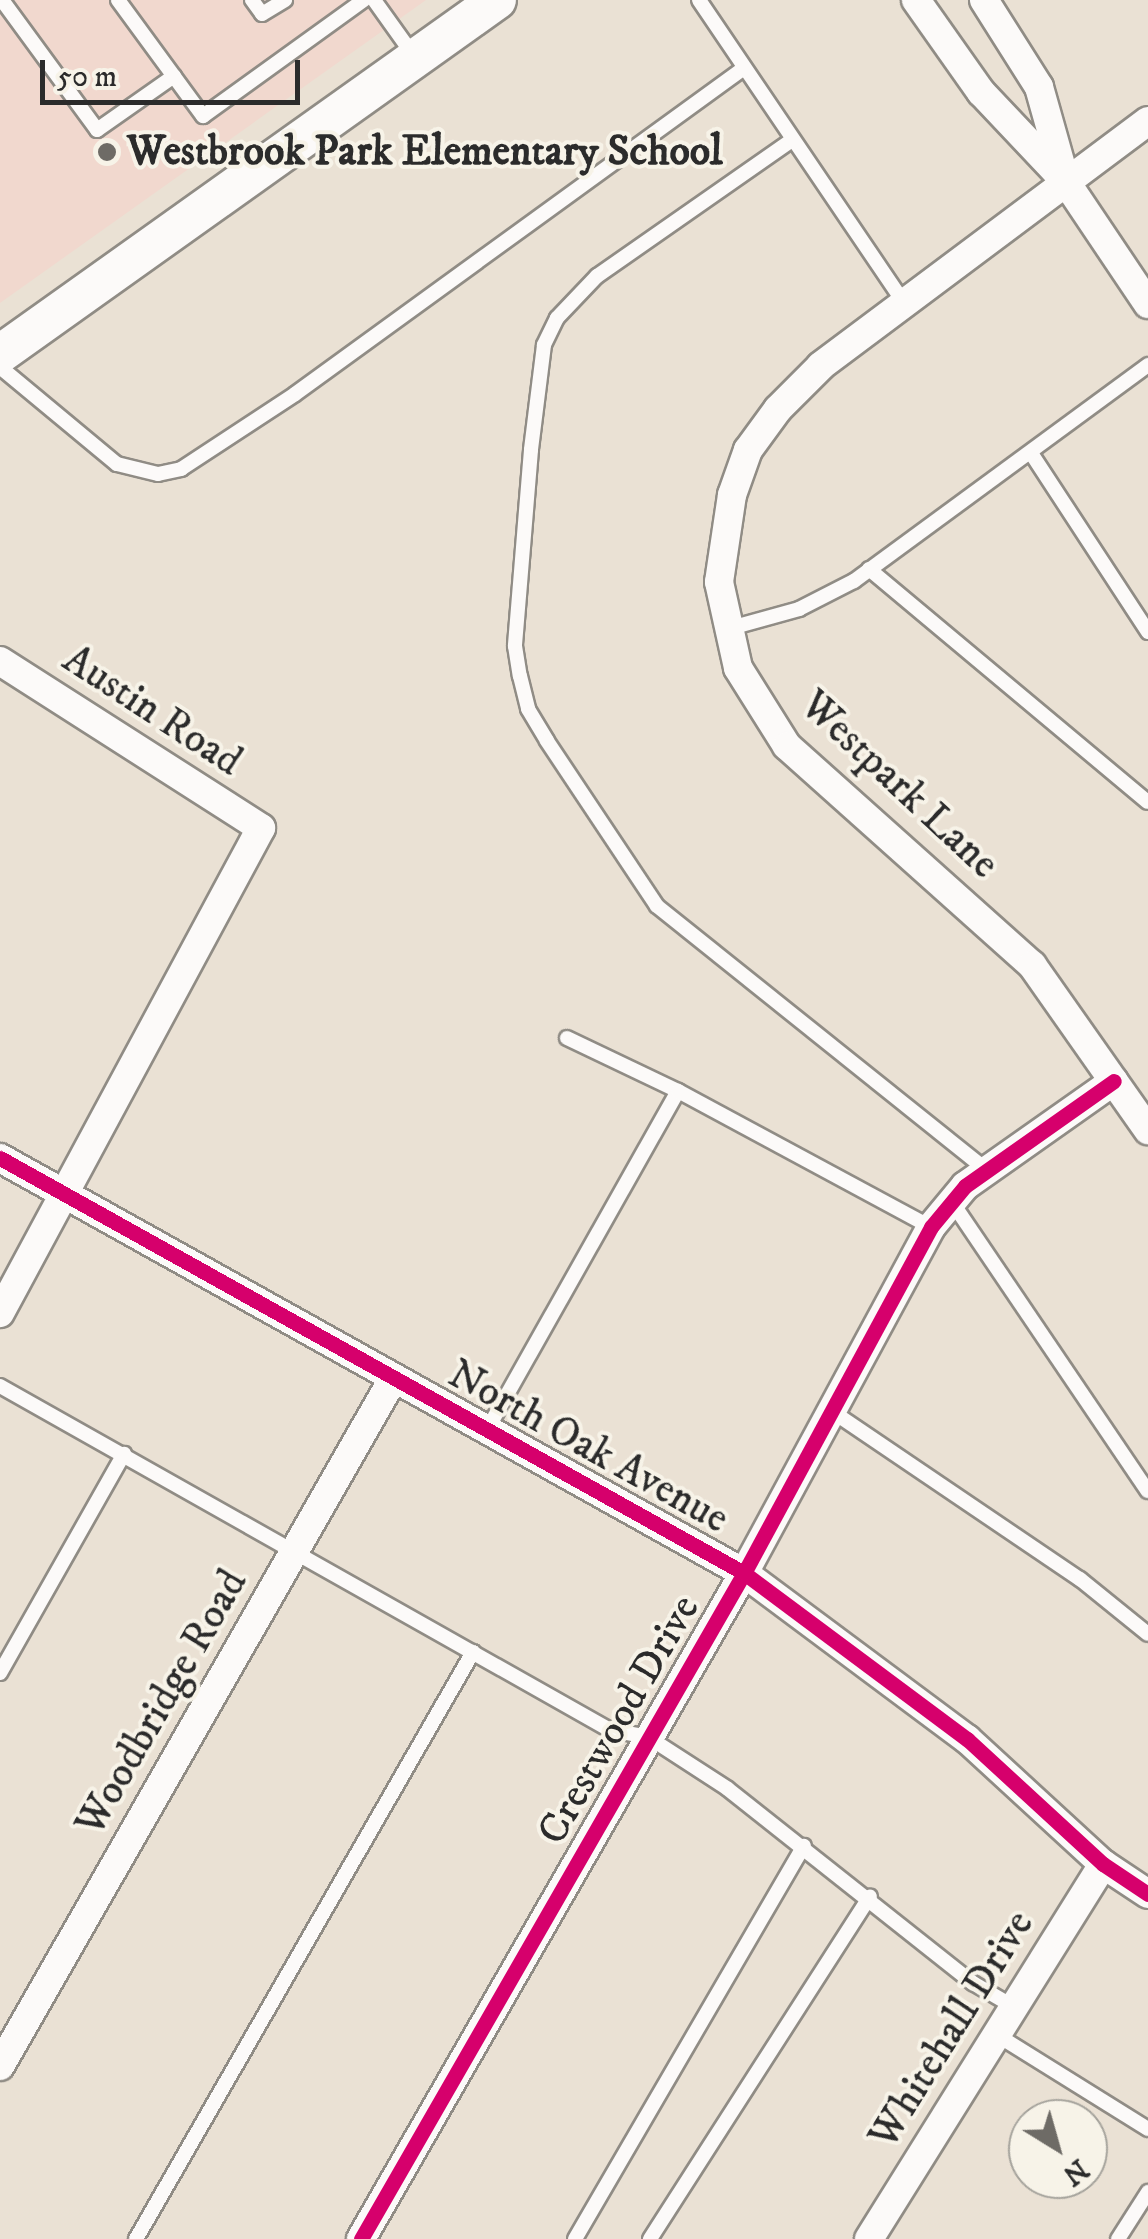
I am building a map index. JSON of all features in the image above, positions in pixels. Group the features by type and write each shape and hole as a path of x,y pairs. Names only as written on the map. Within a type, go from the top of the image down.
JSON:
{"main road":[{"path":"0,354 497,0"}],"street":[{"path":"916,0 981,92 1066,182 1148,304"},
{"path":"984,0 1039,87 1066,182"},
{"name":"Westpark Lane","path":"1148,121 821,366 748,450 723,537 719,582 726,629 738,668 787,746 1032,964 1148,1130"},
{"name":"Austin Road","path":"0,661 261,828 65,1195"},
{"name":"Crestwood Drive","path":"361,2239 744,1573 931,1227 986,1170 1114,1081"},
{"name":"North Oak Avenue","path":"0,1158 744,1573 967,1739 1103,1864 1148,1894"},
{"path":"0,1313 65,1195"},
{"name":"Woodbridge Road","path":"0,2066 393,1379"},
{"name":"Whitehall Drive","path":"869,2239 1103,1864"}],"lane":[{"path":"2,0 98,130 174,76"},
{"path":"118,0 204,116 364,0"},
{"path":"252,0 262,14 285,0"},
{"path":"374,0 415,58"},
{"path":"699,0 905,304"},
{"path":"0,366 117,464 158,474 181,469 296,394 744,68"},
{"path":"792,140 597,276 556,318 544,345 531,450 515,646 520,676 546,741 657,906 986,1170"},
{"path":"726,629 798,609 869,568 1148,365"},
{"path":"1031,453 1148,632"},
{"path":"869,568 1148,802"},
{"path":"568,1038 678,1091 931,1227"},
{"path":"487,1431 678,1091"},
{"path":"952,1202 1148,1491"},
{"path":"0,1386 610,1730 648,1738 804,1846 870,1896 973,1984 1014,2006"},
{"path":"830,1410 1080,1579 1148,1634"},
{"path":"0,1673 124,1454"},
{"path":"136,2239 472,1652"},
{"path":"575,2239 804,1846"},
{"path":"650,2239 870,1896"},
{"path":"997,2035 1148,2129"},
{"path":"1118,2239 1148,2192"}],"shaded area":[{"name":"Westbrook Park Elementary School","path":"0,0 426,0 0,303"}],"cycle path":[{"path":"361,2239 744,1573 931,1227 965,1186 1114,1081"},
{"path":"0,1158 744,1573 967,1739 1103,1864 1148,1894"}],"place":[{"name":"Westbrook Park Elementary School","path":"107,152"}]}
